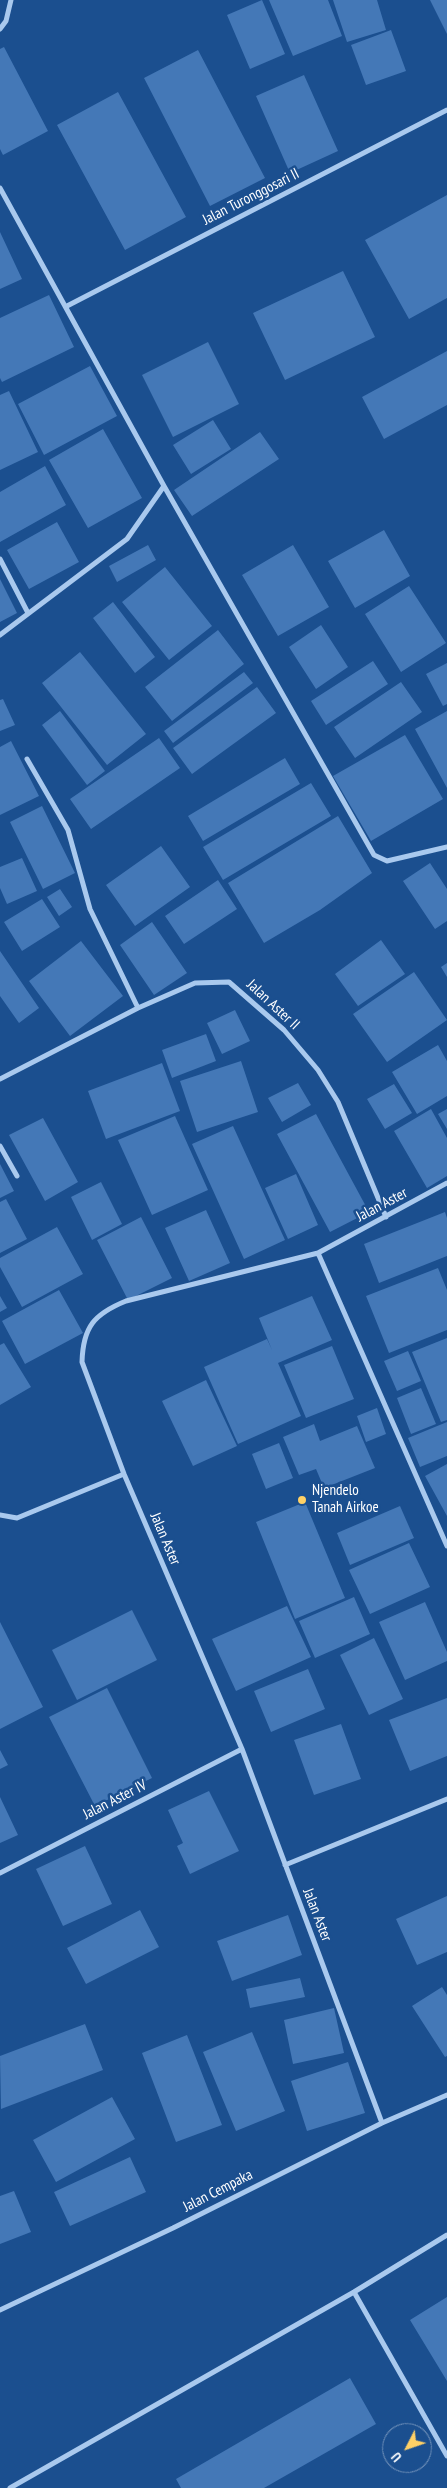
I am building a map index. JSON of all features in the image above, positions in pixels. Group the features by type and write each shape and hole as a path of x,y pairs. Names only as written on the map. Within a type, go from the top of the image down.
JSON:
{"street":[{"path":"0,29 6,21 11,0"},
{"name":"Jalan Turonggosari II","path":"67,306 447,110"},
{"path":"0,188 67,306 164,486 374,855 388,861 447,847"},
{"path":"0,634 127,539 164,486"},
{"path":"0,559 28,613"},
{"path":"27,758 68,830 90,909 138,1008"},
{"name":"Jalan Aster II","path":"0,1079 138,1008 195,983 229,982 284,1030 318,1070 338,1102 386,1217"},
{"path":"0,1146 17,1176"},
{"name":"Jalan Aster","path":"382,2123 242,1749 124,1474 82,1362 84,1340 93,1322 109,1308 126,1301 318,1253 447,1183"},
{"path":"318,1253 447,1546"},
{"path":"0,1515 17,1518 124,1474"},
{"name":"Jalan Aster IV","path":"0,1873 242,1749"},
{"path":"285,1865 447,1800"},
{"name":"Jalan Cempaka","path":"0,2310 173,2228 382,2123 447,2095"},
{"path":"10,2488 354,2292 447,2235"},
{"path":"354,2292 447,2456"}],"building":[{"path":"262,0 285,54 250,69 227,15"},
{"path":"269,0 328,0 342,36 293,56"},
{"path":"333,0 377,0 386,30 347,42"},
{"path":"430,0 447,0 447,34"},
{"path":"391,30 406,71 366,85 351,45"},
{"path":"4,47 48,131 3,155 0,149 0,49"},
{"path":"198,50 265,178 210,206 144,78"},
{"path":"304,75 338,151 290,173 256,96"},
{"path":"118,92 186,217 125,250 57,125"},
{"path":"447,195 447,298 409,319 365,240"},
{"path":"0,232 22,279 0,289"},
{"path":"343,271 375,337 285,380 253,313"},
{"path":"49,295 74,347 2,382 0,378 0,318"},
{"path":"208,342 239,404 173,437 142,375"},
{"path":"447,351 447,405 384,439 362,397"},
{"path":"90,366 117,416 44,455 18,404"},
{"path":"9,391 38,452 0,470 0,395"},
{"path":"213,420 231,449 191,474 173,445"},
{"path":"103,429 142,498 88,528 49,460"},
{"path":"260,432 279,459 192,516 174,490"},
{"path":"45,466 66,505 0,542 0,492"},
{"path":"57,522 79,562 29,589 7,550"},
{"path":"384,530 410,576 355,608 328,561"},
{"path":"148,545 156,560 117,582 109,566"},
{"path":"293,545 329,607 278,636 242,575"},
{"path":"165,567 212,626 169,660 122,602"},
{"path":"0,579 17,613 0,622"},
{"path":"409,586 446,643 401,672 365,614"},
{"path":"113,602 155,657 135,673 93,618"},
{"path":"321,625 348,667 316,689 289,647"},
{"path":"218,630 244,664 172,721 145,687"},
{"path":"80,652 146,734 107,765 42,683"},
{"path":"373,661 388,684 326,725 311,701"},
{"path":"447,663 447,704 443,706 426,674"},
{"path":"244,672 253,683 173,743 164,731"},
{"path":"401,682 422,712 355,758 334,727"},
{"path":"257,687 276,713 192,774 173,748"},
{"path":"3,699 15,725 0,731 0,700"},
{"path":"60,711 105,771 87,785 42,725"},
{"path":"447,711 447,788 415,729"},
{"path":"405,735 443,799 371,841 333,776"},
{"path":"159,738 180,768 91,829 70,799"},
{"path":"11,741 39,796 0,815 0,747"},
{"path":"285,758 300,784 203,841 188,816"},
{"path":"311,783 331,816 223,880 203,847"},
{"path":"42,806 75,873 43,889 10,822"},
{"path":"338,816 372,873 320,910 264,943 228,883"},
{"path":"161,846 190,887 135,926 106,885"},
{"path":"22,858 37,891 7,904 0,888 0,867"},
{"path":"430,863 447,889 447,921 435,929 403,881"},
{"path":"218,880 237,909 184,944 165,916"},
{"path":"60,889 72,907 59,916 47,897"},
{"path":"42,899 60,927 22,951 4,922"},
{"path":"152,922 187,973 154,995 120,945"},
{"path":"381,940 405,974 358,1006 335,974"},
{"path":"81,941 123,996 70,1036 29,981"},
{"path":"0,951 39,1008 19,1023 0,996"},
{"path":"447,963 447,977 441,967"},
{"path":"414,972 447,1020 387,1062 353,1014"},
{"path":"235,1010 250,1041 222,1054 207,1023"},
{"path":"206,1034 216,1061 172,1078 162,1050"},
{"path":"438,1045 447,1061 447,1096 417,1114 392,1072"},
{"path":"241,1061 258,1112 197,1132 180,1081"},
{"path":"162,1063 180,1111 106,1139 88,1091"},
{"path":"298,1083 311,1105 282,1122 268,1098"},
{"path":"394,1084 412,1113 385,1129 367,1099"},
{"path":"431,1109 447,1138 447,1176 427,1188 394,1131"},
{"path":"447,1109 447,1129 438,1114"},
{"path":"316,1114 369,1212 330,1232 277,1134"},
{"path":"175,1116 208,1190 152,1215 118,1140"},
{"path":"43,1118 78,1182 45,1201 9,1135"},
{"path":"233,1126 285,1240 244,1259 192,1144"},
{"path":"0,1164 14,1191 0,1198"},
{"path":"296,1174 318,1225 288,1239 265,1188"},
{"path":"101,1182 122,1224 92,1240 71,1197"},
{"path":"6,1199 27,1239 0,1253 0,1202"},
{"path":"206,1210 230,1263 189,1281 165,1228"},
{"path":"445,1212 447,1218 447,1256 379,1283 364,1244"},
{"path":"141,1217 172,1278 128,1300 97,1240"},
{"path":"57,1227 83,1274 22,1307 0,1267 0,1258"},
{"path":"438,1268 447,1290 447,1330 389,1353 366,1296"},
{"path":"59,1290 83,1333 25,1364 2,1321"},
{"path":"0,1296 7,1308 0,1312"},
{"path":"312,1296 332,1340 278,1363 301,1416 238,1444 204,1367 267,1339 272,1350 259,1318"},
{"path":"447,1338 447,1420 441,1422 412,1352"},
{"path":"4,1343 31,1387 0,1405 0,1345"},
{"path":"332,1346 354,1399 306,1418 284,1365"},
{"path":"408,1351 421,1381 397,1391 384,1361"},
{"path":"206,1380 237,1446 193,1466 162,1401"},
{"path":"421,1388 436,1424 411,1434 397,1398"},
{"path":"377,1408 386,1434 366,1442 357,1416"},
{"path":"447,1422 447,1456 420,1467 408,1438"},
{"path":"314,1424 320,1441 357,1426 375,1468 324,1488 316,1469 299,1475 283,1437"},
{"path":"279,1443 293,1478 266,1489 252,1454"},
{"path":"447,1464 447,1516 425,1476"},
{"path":"305,1502 345,1598 295,1619 256,1522"},
{"path":"400,1506 414,1538 350,1565 337,1533"},
{"path":"409,1543 430,1587 370,1614 349,1570"},
{"path":"354,1597 370,1634 315,1658 299,1621"},
{"path":"425,1602 447,1652 447,1661 405,1680 379,1622"},
{"path":"287,1606 311,1657 236,1691 212,1639"},
{"path":"132,1610 157,1660 77,1700 52,1650"},
{"path":"0,1622 43,1707 0,1729"},
{"path":"374,1638 403,1699 369,1715 340,1655"},
{"path":"308,1669 325,1709 271,1732 254,1691"},
{"path":"107,1688 152,1778 95,1806 49,1717"},
{"path":"447,1698 447,1756 410,1771 389,1720"},
{"path":"341,1724 361,1779 314,1795 294,1740"},
{"path":"0,1750 8,1765 0,1769"},
{"path":"209,1791 239,1851 190,1874 177,1846 183,1843 168,1810"},
{"path":"0,1797 18,1835 0,1843"},
{"path":"85,1846 112,1904 63,1926 36,1869"},
{"path":"447,1896 447,1952 417,1965 396,1919"},
{"path":"140,1910 159,1947 86,1984 67,1948"},
{"path":"288,1915 302,1955 232,1981 217,1941"},
{"path":"300,1978 305,1997 250,2008 246,1989"},
{"path":"442,1987 447,1995 447,2056 445,2057 412,2006"},
{"path":"334,2008 344,2053 293,2064 284,2020"},
{"path":"85,2024 103,2070 1,2109 0,2056"},
{"path":"252,2032 285,2111 236,2131 203,2052"},
{"path":"187,2035 222,2125 176,2142 142,2053"},
{"path":"348,2062 365,2113 307,2131 291,2081"},
{"path":"112,2097 135,2139 56,2182 33,2140"},
{"path":"130,2157 146,2192 70,2226 54,2192"},
{"path":"14,2191 31,2232 0,2244 0,2196"},
{"path":"447,2297 447,2381 410,2320"},
{"path":"350,2378 376,2424 264,2488 181,2488 176,2479"}],"place":[{"name":"Njendelo Tanah Airkoe","path":"302,1500"}]}
